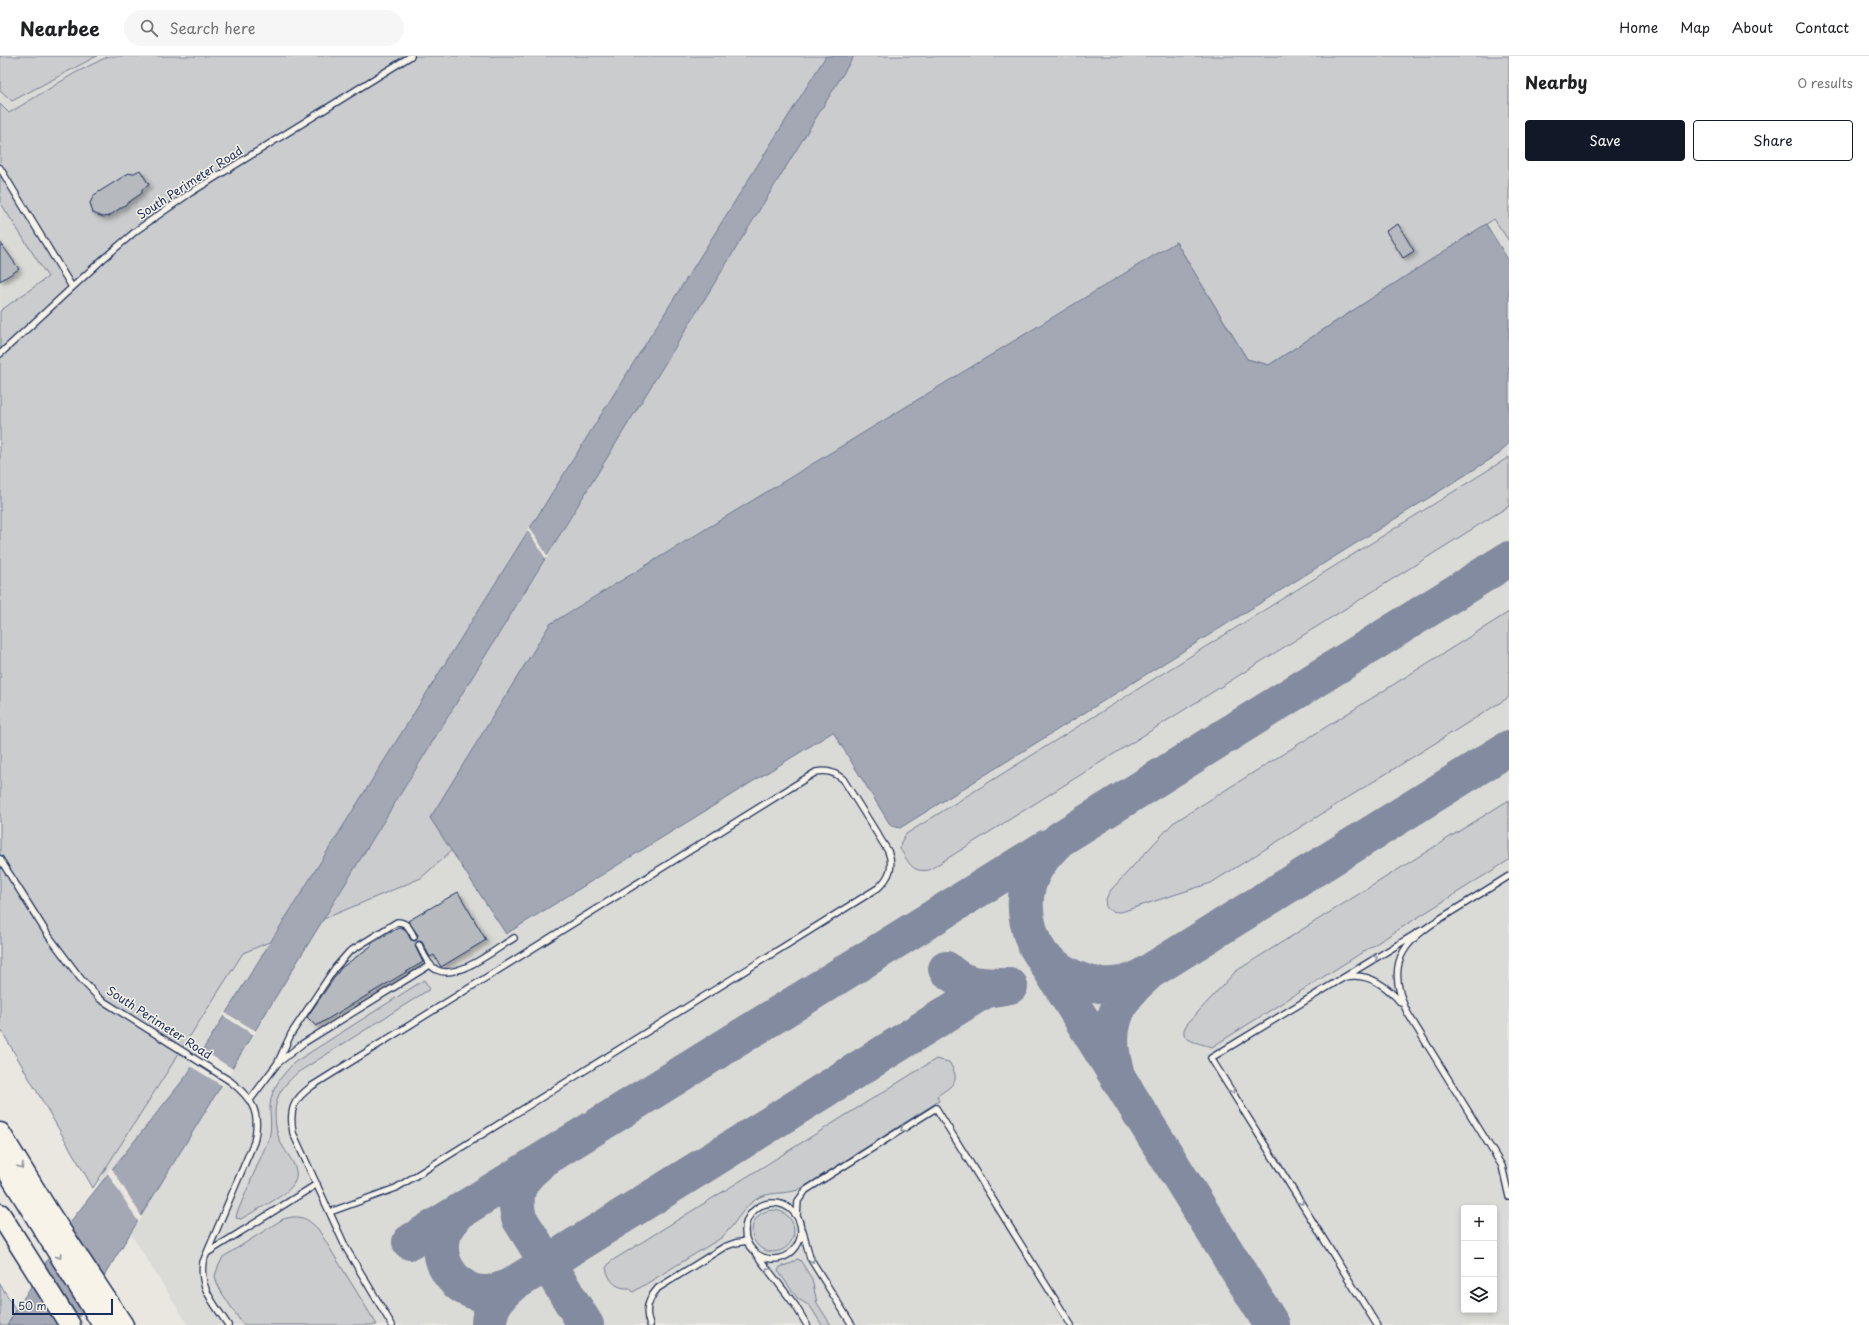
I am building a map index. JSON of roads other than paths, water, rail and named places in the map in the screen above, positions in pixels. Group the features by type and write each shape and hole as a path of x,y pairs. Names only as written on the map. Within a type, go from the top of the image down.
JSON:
{"highway":[{"path":"0,1133 44,1218 101,1312 123,1325"},
{"path":"0,1160 44,1218"},
{"path":"0,1214 70,1325"}],"lane":[{"name":"South Perimeter Road","path":"0,354 72,287 137,230 165,210 411,56"},
{"path":"0,168 72,287"},
{"path":"330,1212 396,1188 878,888 890,873 891,858 843,779 832,772 816,772 303,1093 294,1106 291,1121 294,1132 317,1184 330,1212 355,1265 392,1325"},
{"name":"South Perimeter Road","path":"0,859 48,935 81,979 95,994 119,1012 230,1082 250,1100"},
{"path":"1377,1325 1211,1058 1509,876"},
{"path":"228,1325 203,1284 201,1273 203,1262 254,1142 257,1122 256,1113 250,1100 277,1064 291,1034 329,975 350,952 397,922 403,922 408,926 414,937"},
{"path":"1407,1012 1397,985 1398,962 1404,949 1422,930"},
{"path":"419,945 430,965 436,970 442,972 456,971 514,938"},
{"path":"277,1064 302,1044 430,965"},
{"path":"1341,978 1359,976 1372,979 1394,995 1407,1012 1502,1166 1509,1197"},
{"path":"797,1216 798,1201 806,1190 936,1108 1071,1325"},
{"path":"207,1253 317,1184"},
{"path":"807,1325 795,1305 752,1250 747,1241 745,1232 747,1222 751,1214 758,1207 767,1204 784,1205 792,1210 797,1216 810,1258 852,1325"},
{"path":"752,1250 760,1256 769,1259 779,1259 788,1255 800,1242 802,1233 800,1223"},
{"path":"650,1325 647,1305 652,1295 658,1288 724,1247 747,1241"}]}
